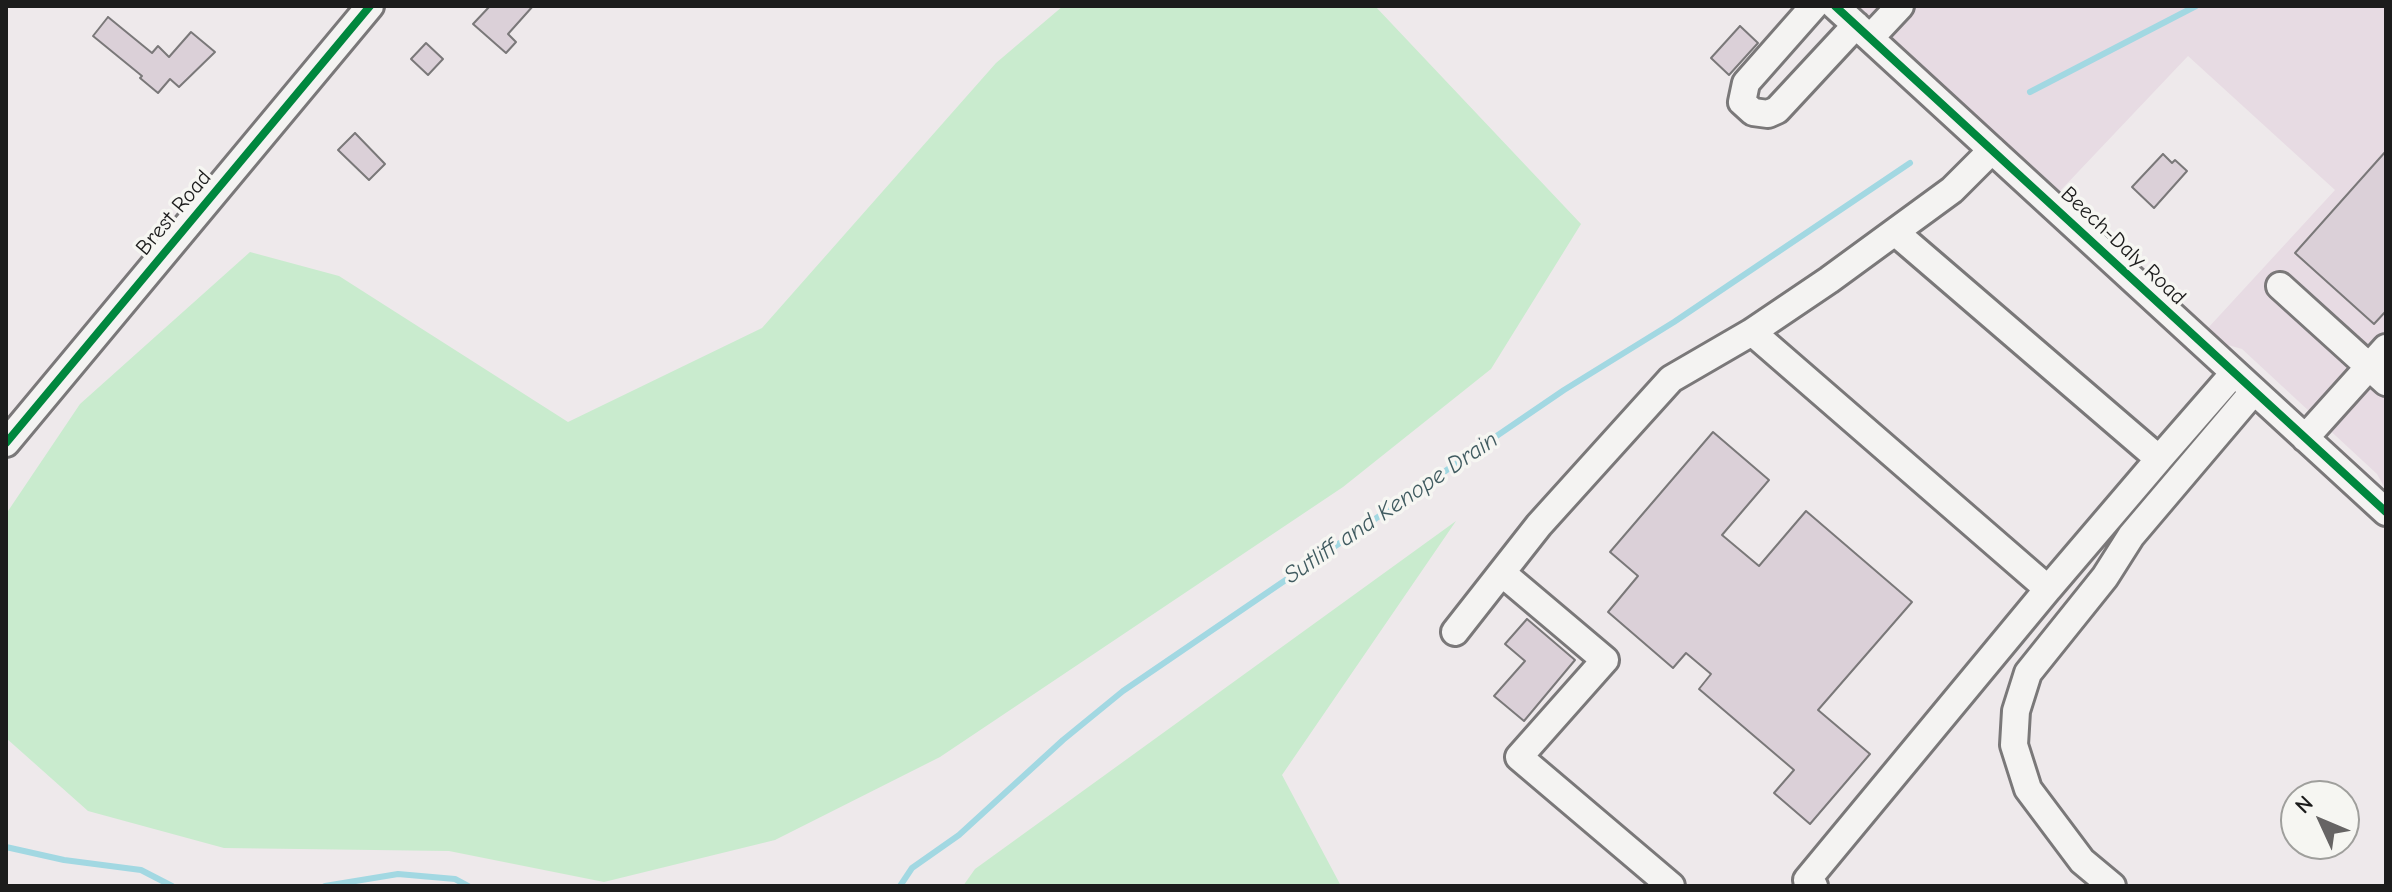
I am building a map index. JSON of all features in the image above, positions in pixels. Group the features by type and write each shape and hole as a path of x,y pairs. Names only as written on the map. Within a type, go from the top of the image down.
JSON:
{"street":[{"name":"Brest Road","path":"6,443 370,6"},
{"path":"1814,6 1746,83 1742,102 1753,112 1768,114 1777,110 1863,32 1900,6"},
{"name":"Beech-Daly Road","path":"1835,6 2386,512"},
{"path":"1455,632 1539,525 1671,379 1752,332 1895,232 1952,190 1992,150"},
{"path":"1895,232 2159,459"},
{"path":"2280,286 2380,366 2305,438"},
{"path":"1752,332 2048,589"},
{"path":"1814,886 1807,880 2048,589 2234,373"},
{"path":"2112,886 2082,861 2028,789 2014,745 2016,711 2028,673 2105,577 2131,536 2254,391"},
{"path":"1502,573 1605,660 1519,757 1671,886"}],"shaded area":[{"path":"1858,6 2386,6 2386,490 2377,474 2242,349 2228,345 2208,328 2335,190 2188,56 2060,191"}],"green space":[{"path":"1063,6 1375,6 1581,224 1491,369 1343,487 940,757 775,840 604,882 449,851 224,848 88,811 6,738 6,514 80,404 250,252 339,276 568,422 762,328 996,63"},
{"path":"1456,521 1282,775 1341,886 963,886 975,869"}],"building":[{"path":"490,6 533,6 508,34 516,42 506,53 473,24"},
{"path":"108,17 152,53 158,46 169,57 191,32 215,52 179,87 170,79 158,93 93,36"},
{"path":"1740,26 1758,43 1729,75 1711,58"},
{"path":"426,43 443,59 428,75 411,59"},
{"path":"355,133 385,164 369,180 338,150"},
{"path":"2386,151 2386,311 2374,324 2295,253"},
{"path":"2163,154 2187,171 2154,208 2132,187"},
{"path":"1713,432 1769,480 1722,535 1759,566 1806,511 1912,602 1818,710 1870,754 1810,824 1774,793 1794,770 1699,689 1711,674 1686,653 1673,668 1608,612 1638,576 1610,552"},
{"path":"1527,619 1575,660 1524,721 1494,696 1525,661 1505,644"}],"waterway":[{"name":"Sutliff and Kenope Drain","path":"2030,92 2196,6"},
{"name":"Sutliff and Kenope Drain","path":"900,886 912,868 959,835 1063,740 1123,691 1564,390 1674,322 1910,163"},
{"path":"6,847 64,860 141,870 172,886"},
{"path":"325,886 398,874 455,879 468,886"}],"cycle path":[{"path":"6,443 370,6"},
{"path":"1835,6 2386,512"}]}
